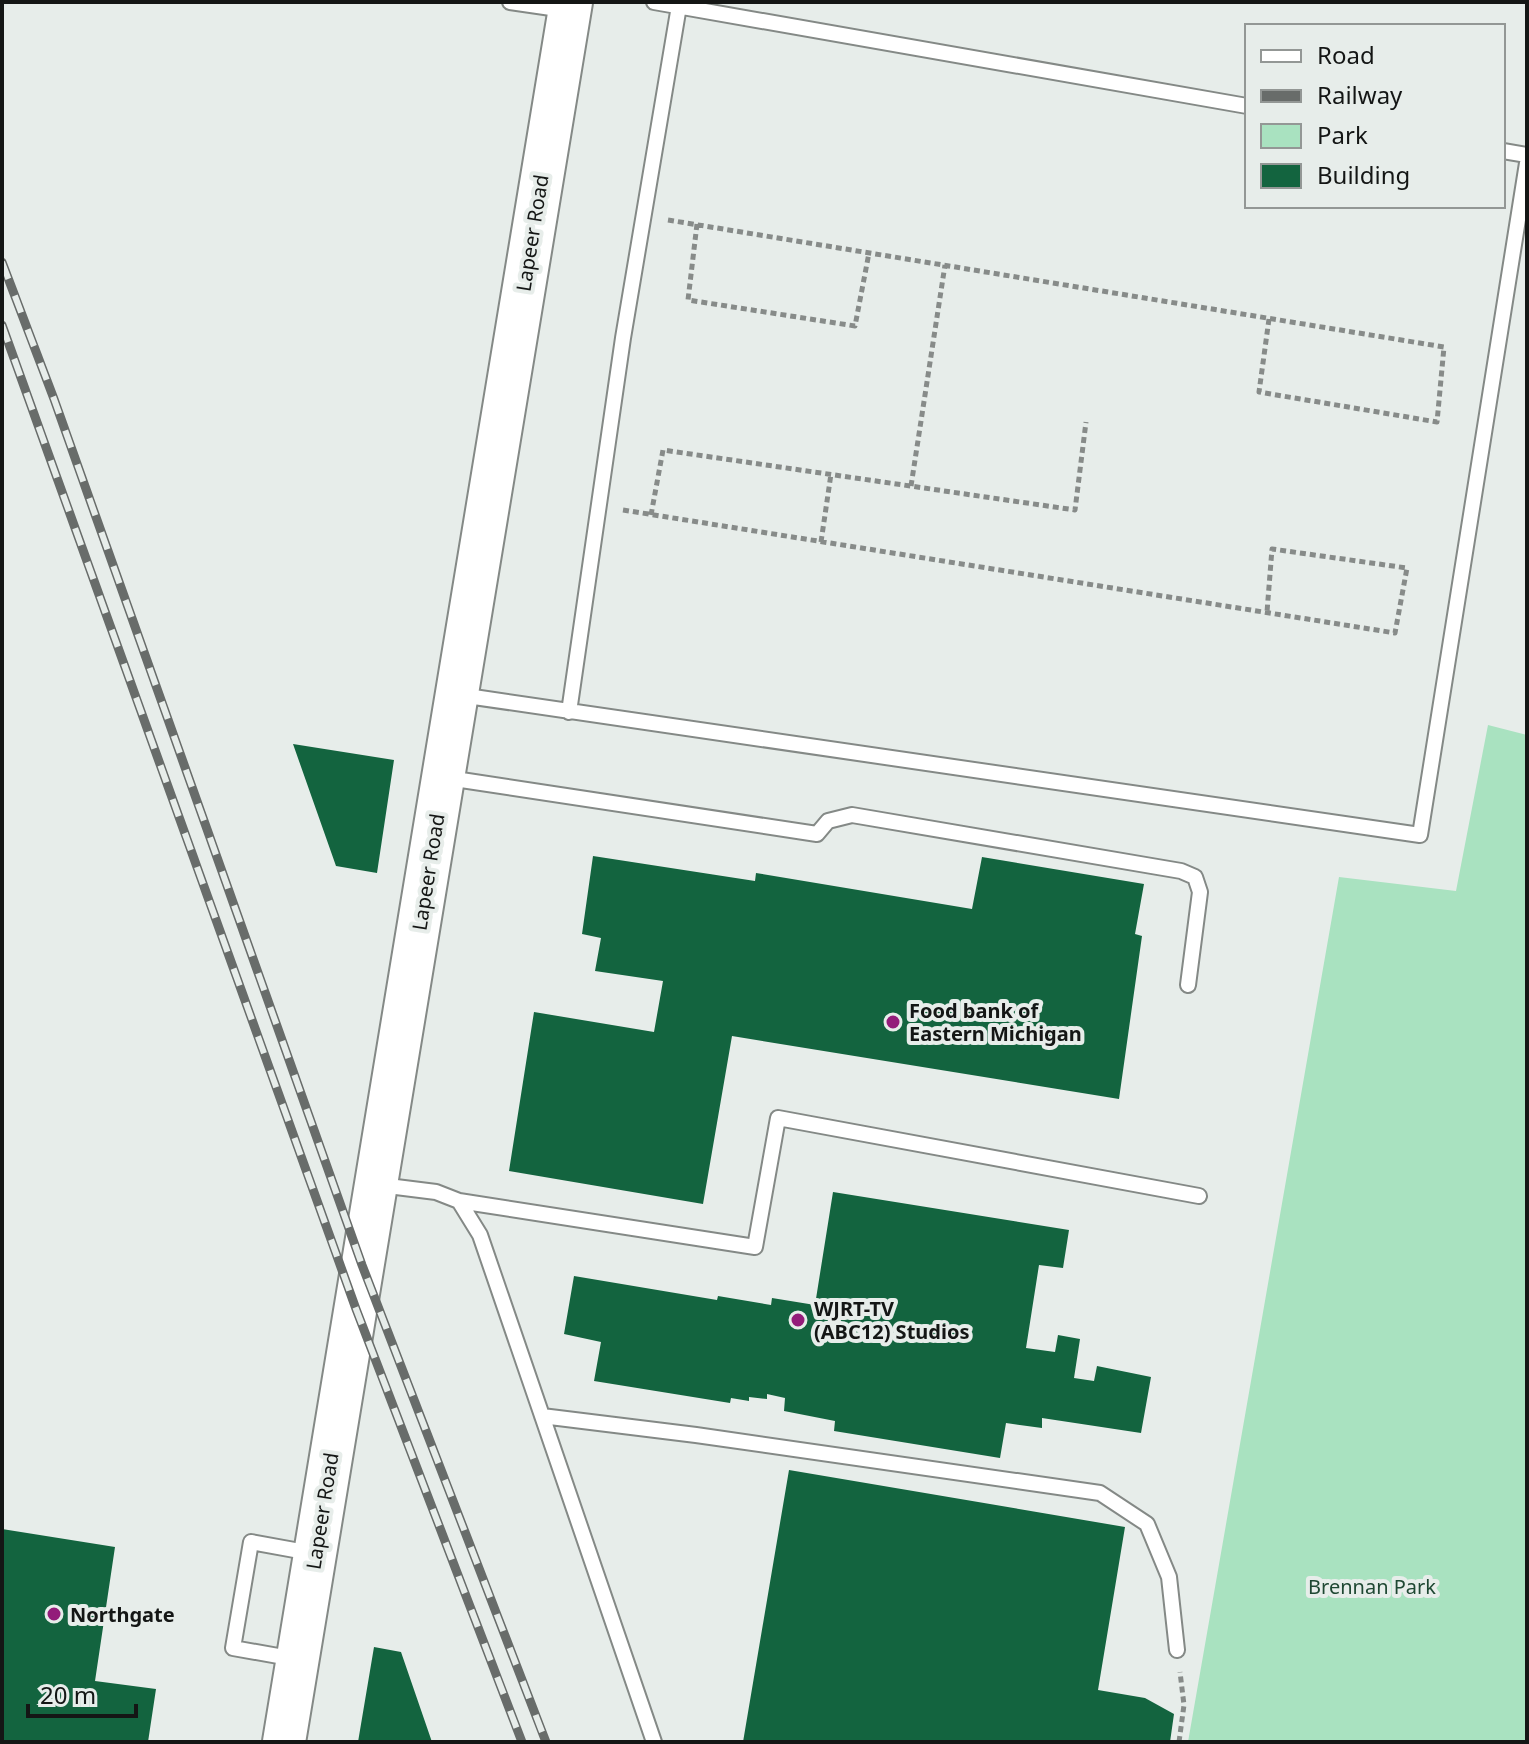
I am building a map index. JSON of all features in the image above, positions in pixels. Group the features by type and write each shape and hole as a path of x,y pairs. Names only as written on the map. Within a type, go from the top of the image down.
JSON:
{"main road":[{"name":"Lapeer Road","path":"284,1742 570,6"}],"lane":[{"path":"510,2 570,6"},
{"path":"654,2 1245,106"},
{"path":"569,712 643,216 679,6"},
{"path":"1505,151 1527,155"},
{"path":"455,694 1420,835 1527,163"},
{"path":"443,777 817,834 828,821 852,815 1181,871 1195,877 1200,892 1188,985"},
{"path":"376,1184 436,1192 459,1201 755,1247 778,1118 1199,1196"},
{"path":"459,1201 480,1235 654,1742"},
{"path":"542,1416 1100,1493 1147,1524 1169,1577 1177,1650"},
{"path":"298,1659 233,1648 251,1542 315,1553"}],"path":[{"path":"643,216 1444,347 1437,422 1259,392 1269,319"},
{"path":"697,224 688,300 855,326 869,253"},
{"path":"911,486 945,265"},
{"path":"651,515 663,450 1075,510 1086,422"},
{"path":"821,542 831,474"},
{"path":"599,506 1395,633 1407,568 1272,549 1267,612"},
{"path":"1177,1650 1184,1705 1179,1742"}],"green space":[{"name":"Brennan Park","path":"1488,725 1527,735 1527,1742 1188,1742 1339,877 1456,891"}],"building":[{"path":"293,744 394,760 377,873 336,866"},
{"name":"Food bank of Eastern Michigan","path":"593,856 755,881 756,873 972,909 982,857 1144,884 1135,934 1142,936 1119,1099 732,1036 703,1204 509,1171 534,1012 654,1032 663,981 595,971 601,938 582,934"},
{"name":"WJRT-TV (ABC12) Studios","path":"833,1192 1069,1230 1063,1268 1039,1265 1026,1348 1055,1352 1058,1335 1080,1339 1074,1378 1094,1381 1097,1366 1151,1377 1141,1433 1042,1418 1042,1428 1006,1423 1000,1458 834,1431 835,1421 784,1411 785,1398 767,1394 767,1399 749,1397 749,1401 731,1398 730,1403 594,1381 601,1342 564,1334 574,1276 717,1300 718,1296 771,1305 772,1298 815,1305"},
{"path":"789,1470 1125,1527 1098,1690 1145,1698 1174,1714 1170,1742 743,1742"},
{"name":"Northgate","path":"2,1529 115,1547 95,1681 156,1689 148,1742 2,1742"},
{"path":"374,1647 401,1652 432,1742 358,1742"}],"railway":[{"path":"2,262 54,399 362,1265 546,1742"},
{"path":"2,325 356,1309 522,1742"}],"place":[{"name":"Food bank of Eastern Michigan","path":"893,1022"},
{"name":"WJRT-TV (ABC12) Studios","path":"798,1320"},
{"name":"Northgate","path":"54,1614"}]}
